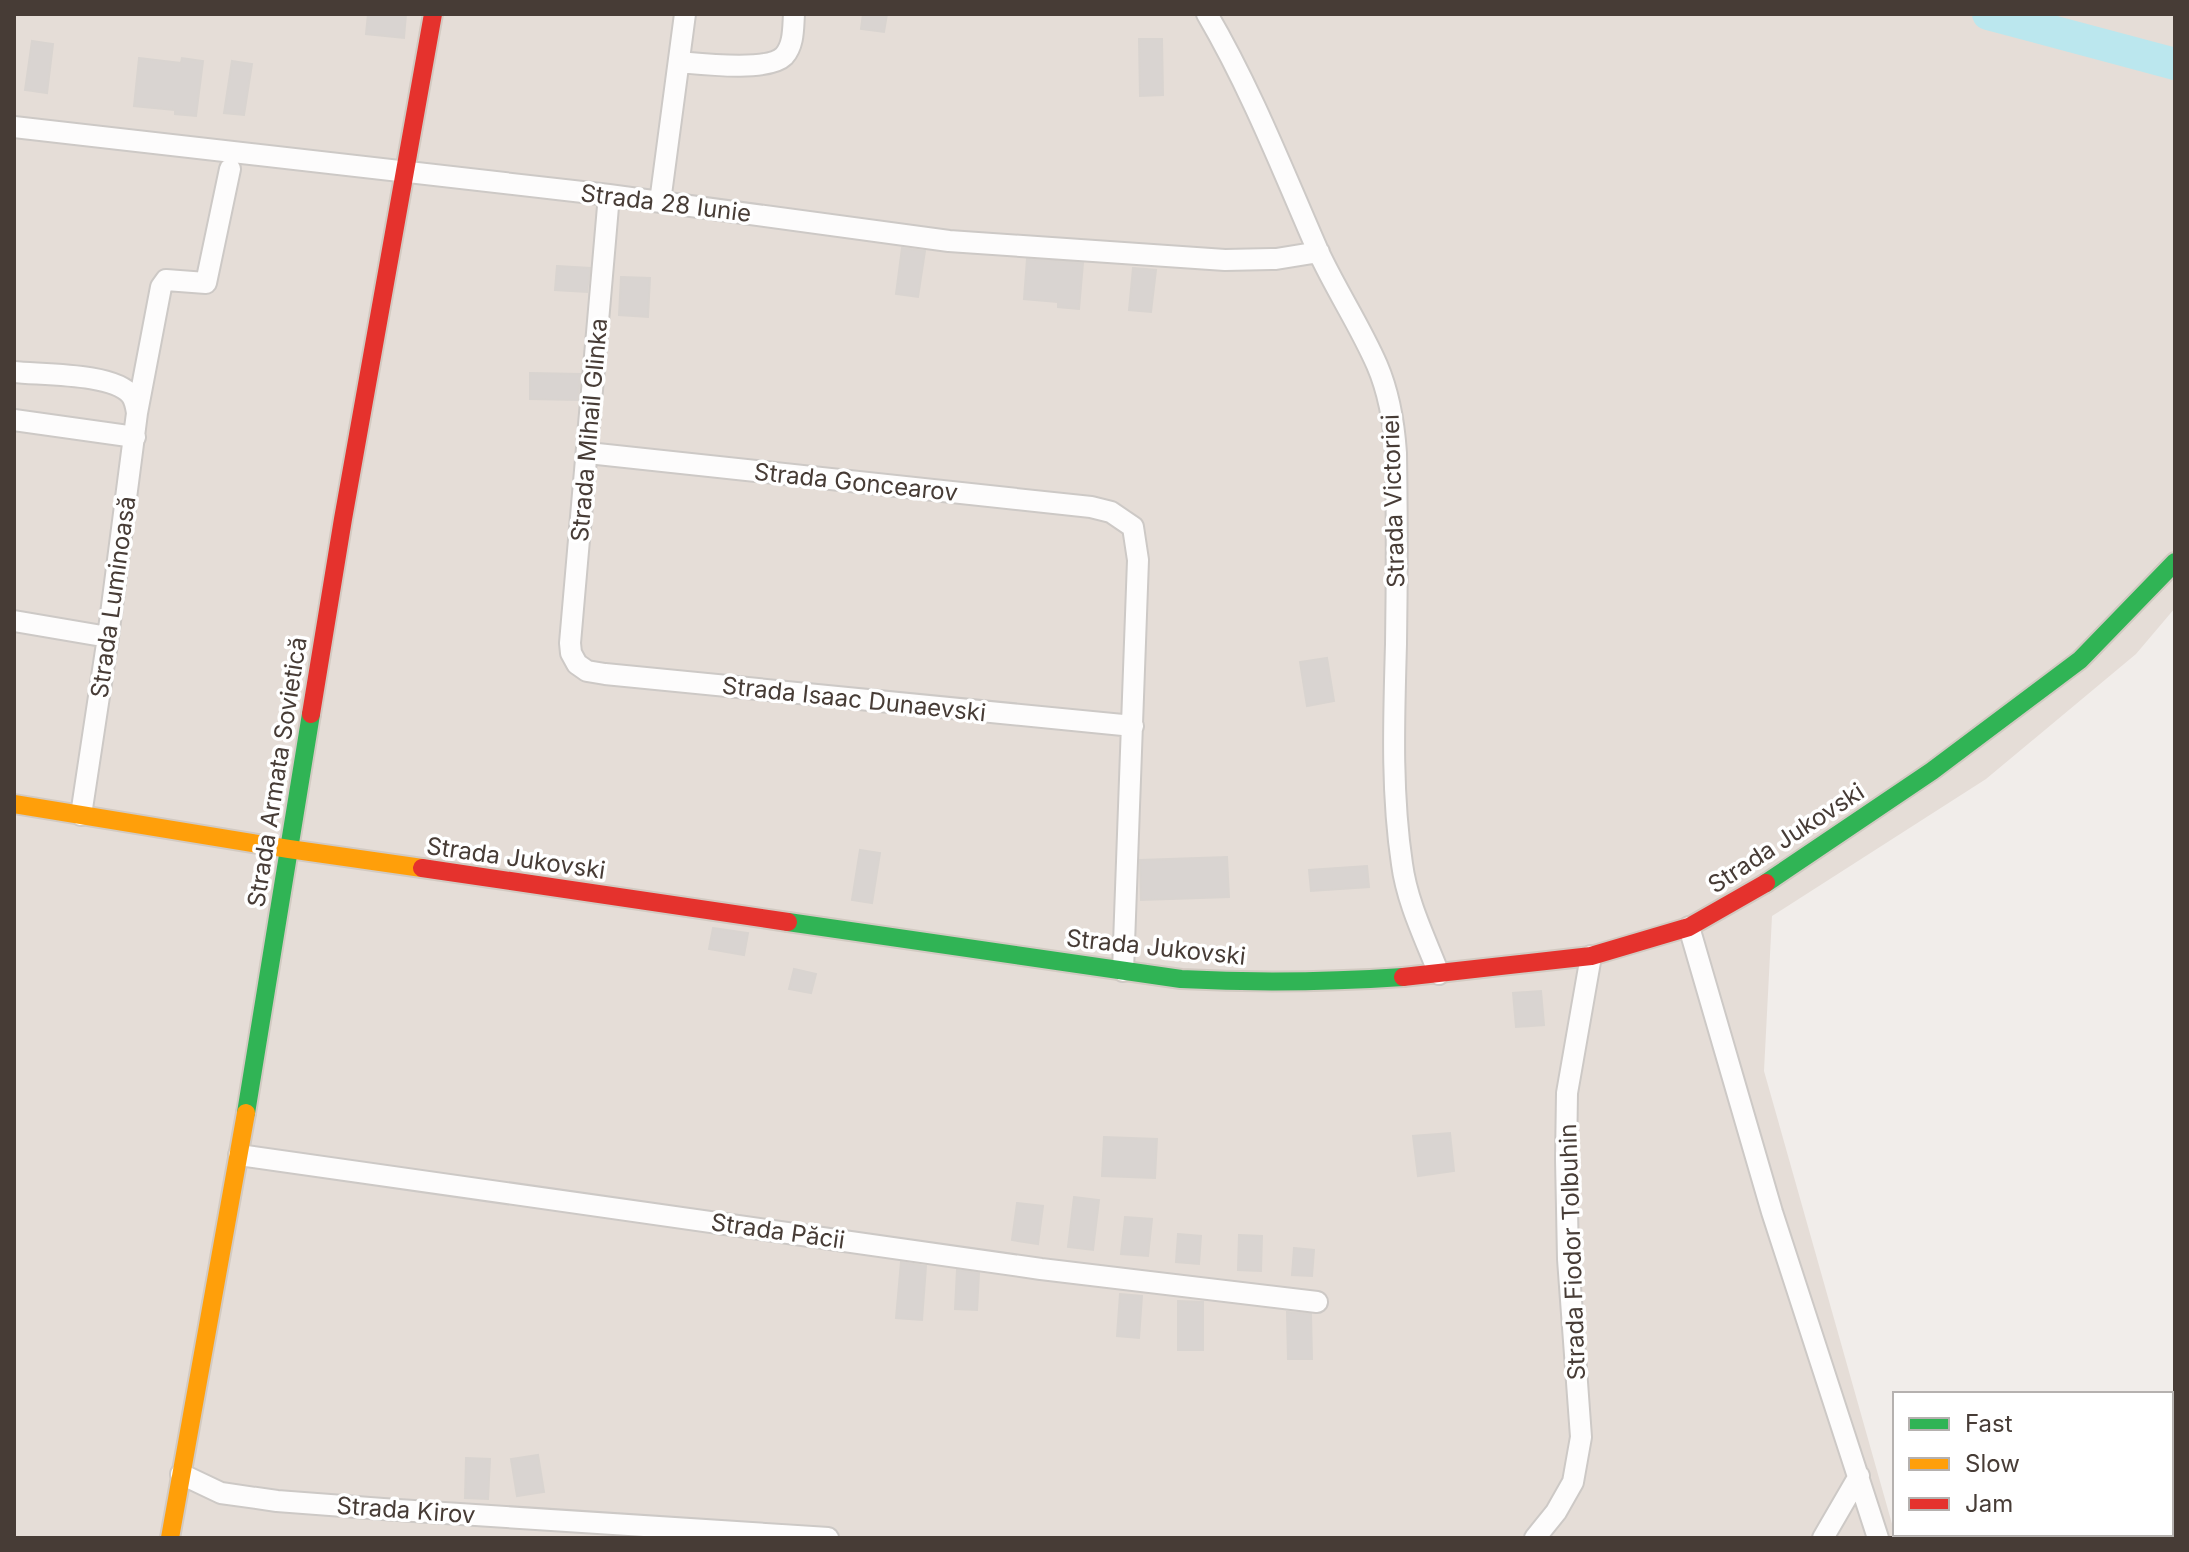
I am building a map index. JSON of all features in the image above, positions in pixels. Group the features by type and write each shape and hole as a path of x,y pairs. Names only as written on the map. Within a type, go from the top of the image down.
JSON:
{"main road":[{"name":"Strada Armata Sovietică","path":"170,1538 239,1155 343,519 433,14"},
{"name":"Strada Jukovski","path":"14,804 289,849 1181,979 1344,981 1439,974 1591,956 1689,927 1776,877 1957,753 2080,660 2175,562"}],"street":[{"path":"660,202 685,14"},
{"path":"679,62 726,66 770,65 784,56 792,42 794,14"},
{"name":"Strada Victoriei","path":"1207,14 1235,63 1338,293 1377,364 1388,395 1394,424 1396,522 1393,748 1396,805 1402,865 1410,900 1439,974"},
{"name":"Strada 28 Iunie","path":"14,127 609,195 949,241 1225,260 1276,259 1319,252"},
{"name":"Strada Luminoasă","path":"81,815 137,413 161,287 166,280 206,283 230,169"},
{"name":"Strada Mihail Glinka","path":"577,664 571,653 571,631 609,195"},
{"path":"14,372 119,384 133,397 137,413"},
{"path":"14,420 135,437"},
{"name":"Strada Goncearov","path":"588,453 1091,507 1122,517 1133,527 1138,560 1133,726"},
{"path":"14,621 108,637"},
{"name":"Strada Isaac Dunaevski","path":"577,664 587,671 605,674 1133,726"},
{"path":"1123,971 1133,726"},
{"path":"1689,927 1772,1212 1878,1538"},
{"name":"Strada Fiodor Tolbuhin","path":"1535,1538 1556,1512 1573,1482 1581,1437 1568,1259 1567,1093 1591,956"},
{"name":"Strada Păcii","path":"239,1155 1041,1269 1317,1302"},
{"name":"Strada Kirov","path":"181,1474 221,1493 277,1501 828,1538"},
{"path":"1823,1538 1859,1476"}],"shaded area":[{"path":"14,14 2175,14 2175,608 2136,654 1986,779 1772,916 1764,1071 1896,1538 14,1538"}],"building":[{"path":"368,14 406,14 404,38 366,34"},
{"path":"863,14 887,14 884,32 861,29"},
{"path":"1139,39 1162,39 1163,95 1140,96"},
{"path":"32,41 53,44 47,93 25,90"},
{"path":"139,58 181,63 182,58 203,61 196,116 175,114 175,110 134,106"},
{"path":"232,61 252,64 244,115 224,113"},
{"path":"902,248 925,251 918,297 896,294"},
{"path":"1027,259 1083,263 1079,309 1058,307 1058,302 1024,299"},
{"path":"557,266 590,268 587,292 555,290"},
{"path":"1133,268 1156,270 1151,312 1129,310"},
{"path":"621,277 650,278 648,317 619,315"},
{"path":"530,373 580,374 578,400 530,399"},
{"path":"1327,658 1334,701 1307,706 1300,662"},
{"path":"860,850 880,853 872,903 852,900"},
{"path":"1227,857 1229,897 1141,900 1140,860"},
{"path":"1367,866 1369,887 1311,891 1309,870"},
{"path":"713,928 748,933 744,955 709,949"},
{"path":"794,969 816,974 811,993 789,989"},
{"path":"1541,991 1544,1025 1516,1027 1513,993"},
{"path":"1450,1133 1454,1171 1418,1176 1413,1136"},
{"path":"1104,1137 1157,1139 1155,1178 1102,1176"},
{"path":"1074,1197 1099,1200 1093,1250 1068,1247"},
{"path":"1017,1203 1043,1206 1038,1244 1012,1240"},
{"path":"1125,1217 1152,1219 1148,1256 1121,1254"},
{"path":"1178,1234 1201,1236 1199,1264 1176,1262"},
{"path":"1239,1235 1262,1236 1261,1271 1238,1270"},
{"path":"1294,1248 1314,1250 1312,1276 1292,1275"},
{"path":"901,1262 926,1266 922,1320 896,1318"},
{"path":"957,1270 979,1273 977,1310 955,1309"},
{"path":"1120,1294 1142,1296 1139,1338 1117,1336"},
{"path":"1178,1301 1203,1302 1203,1350 1178,1350"},
{"path":"1287,1312 1311,1314 1312,1359 1288,1359"},
{"path":"538,1455 544,1492 517,1496 511,1459"},
{"path":"466,1458 490,1459 488,1499 465,1498"}],"waterway":[{"path":"1988,14 2175,64"}],"traffic: fast":[{"path":"1766,883 1932,771 2080,660 2175,562"},
{"path":"246,1113 311,714"},
{"path":"788,922 1181,979 1292,981 1403,977"}],"traffic: slow":[{"path":"14,804 422,868"},
{"path":"170,1538 246,1113"}],"traffic: jam":[{"path":"311,714 433,14"},
{"path":"422,868 788,922"},
{"path":"1403,977 1591,956 1689,927 1766,883"}]}
